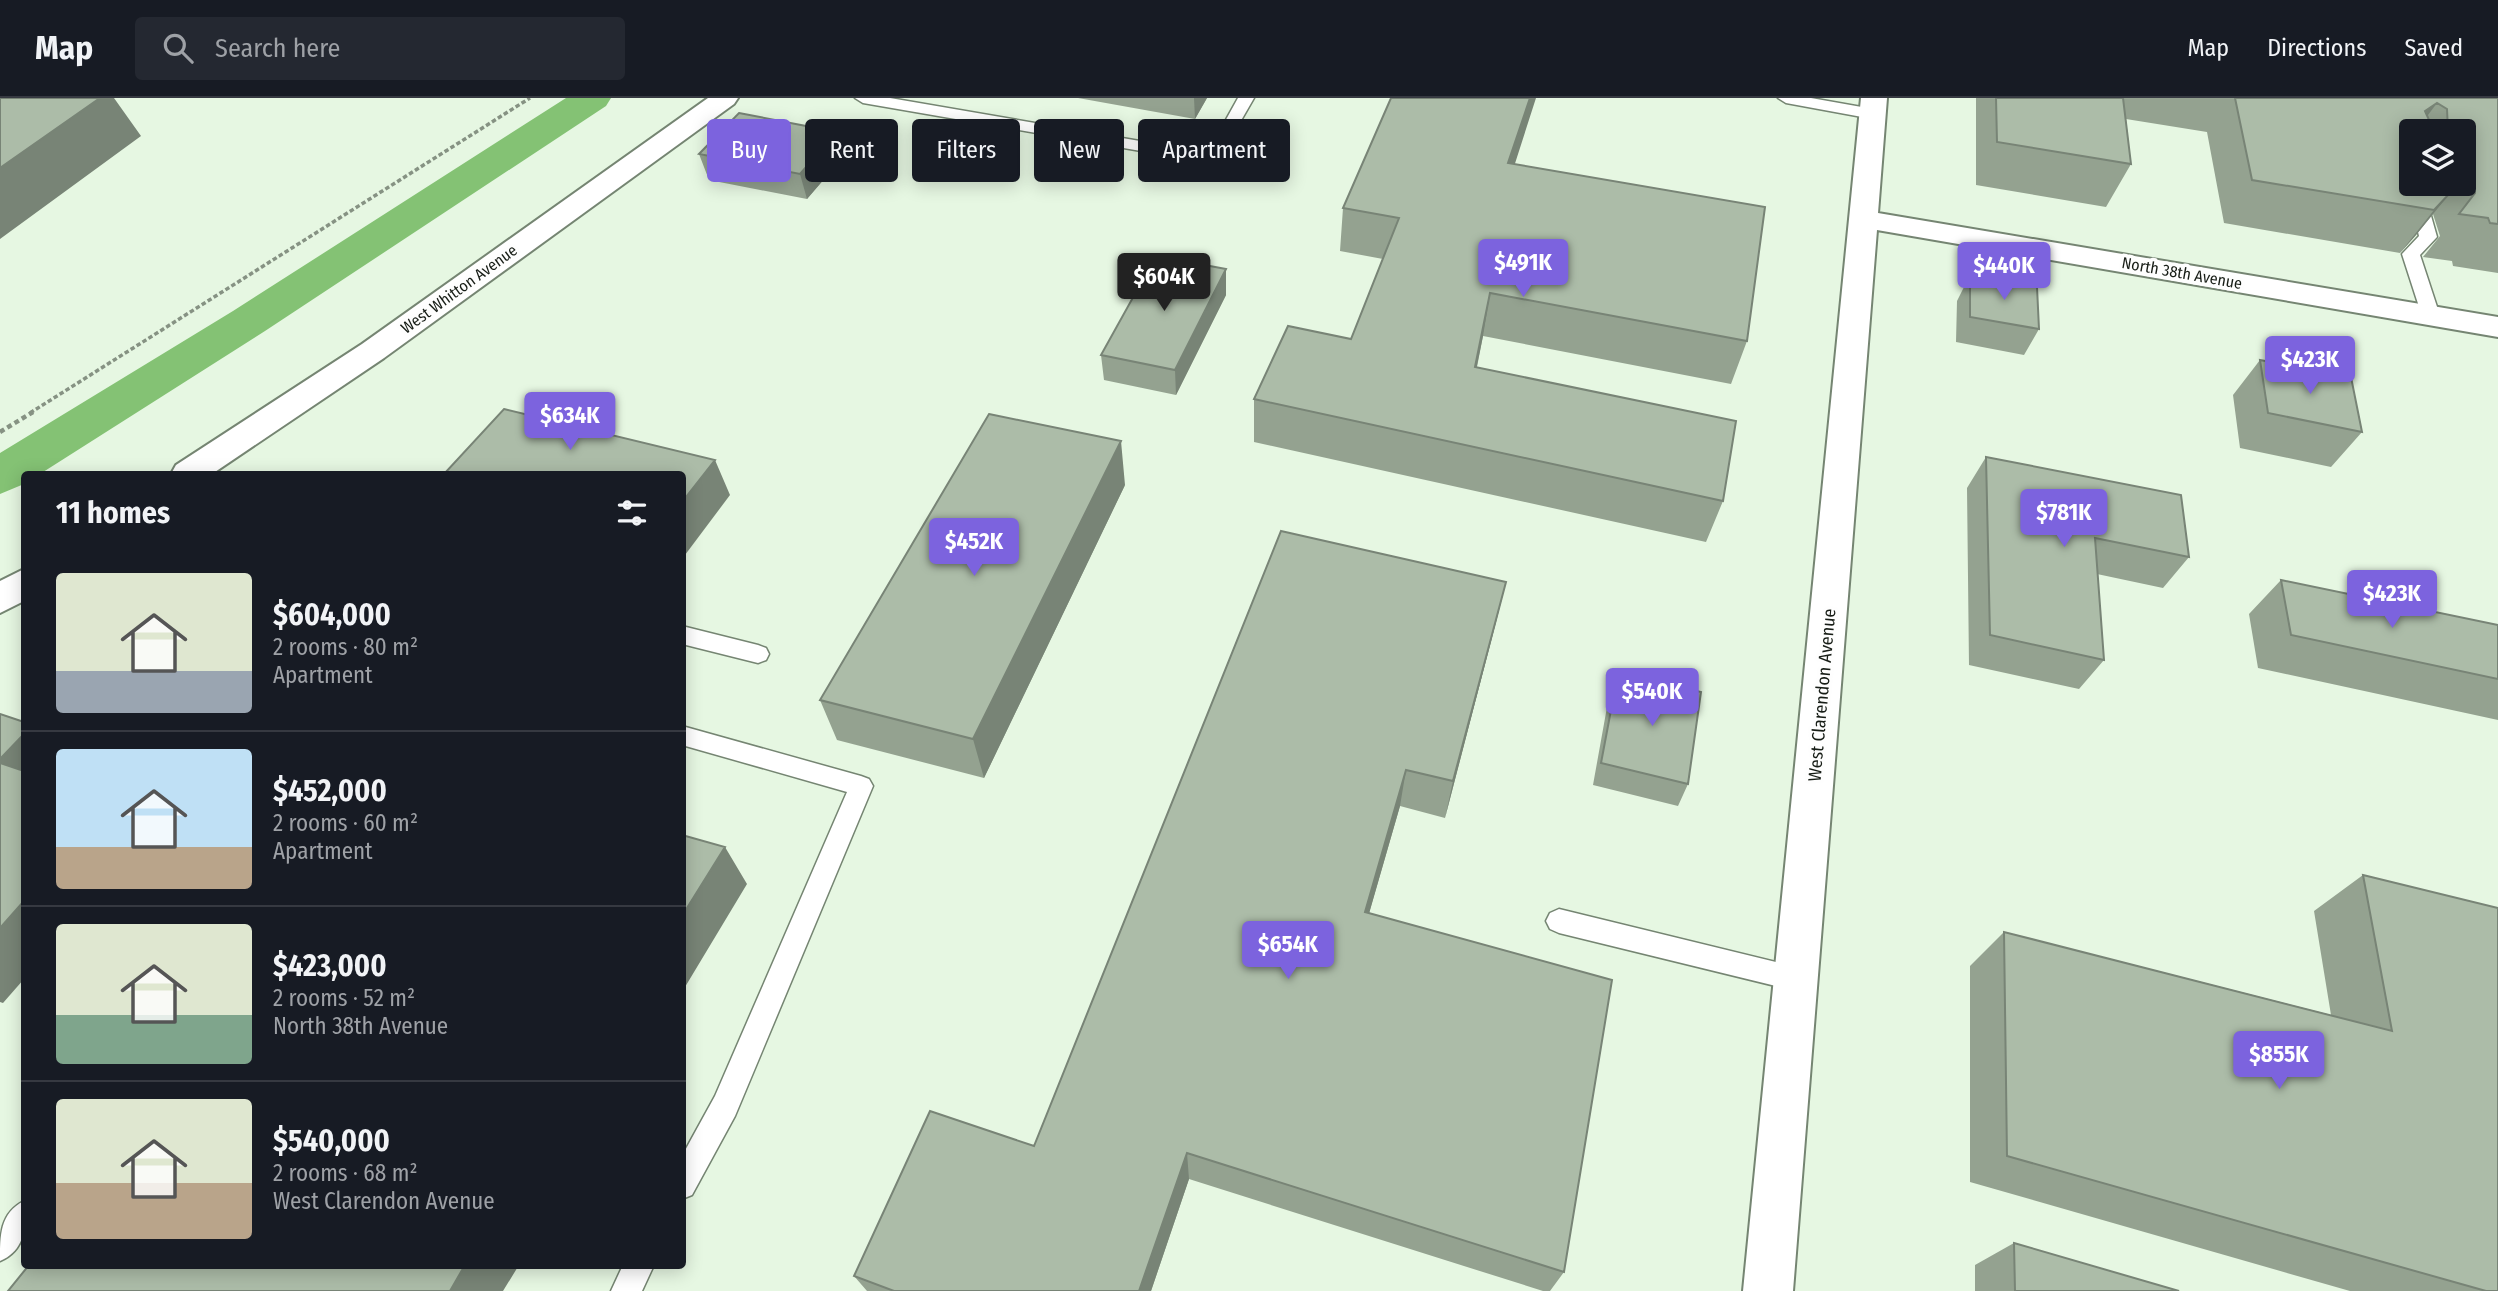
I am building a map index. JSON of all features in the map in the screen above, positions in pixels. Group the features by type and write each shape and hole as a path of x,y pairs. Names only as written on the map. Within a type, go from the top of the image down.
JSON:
{"street":[{"name":"West Whitton Avenue","path":"193,471 373,351 725,98"},
{"name":"West Clarendon Avenue","path":"1768,1291 1874,106"},
{"name":"North 38th Avenue","path":"1865,219 2498,327"},
{"path":"0,600 21,585"}],"lane":[{"path":"863,98 1170,151 1229,128 1246,98"},
{"path":"1786,98 1874,106"},
{"path":"2417,196 2428,237 2411,254 2431,316"},
{"path":"686,636 758,654"},
{"path":"686,736 861,786 725,1106 686,1178"},
{"path":"1559,921 1796,979"},
{"path":"0,1246 21,1220"},
{"path":"626,1291 637,1269"}],"path":[{"path":"0,432 128,354 530,98"}],"building":[{"path":"0,98 100,98 0,168"},
{"path":"1391,98 1530,98 1508,163 1765,207 1747,341 1490,293 1475,367 1736,421 1723,501 1254,399 1288,326 1351,339 1399,218 1343,208"},
{"path":"1996,98 2123,98 2131,164 1997,142"},
{"path":"2235,98 2498,98 2498,224 2490,223 2488,218 2459,214 2473,196 2476,196 2476,119 2447,119 2447,109 2437,103 2425,111 2429,119 2399,119 2399,196 2447,196 2434,210 2252,180"},
{"path":"739,113 770,119 733,119"},
{"path":"791,123 805,126 805,168 800,174 791,172"},
{"path":"707,146 707,156 699,154"},
{"path":"1156,256 1226,269 1175,370 1101,355"},
{"path":"1970,275 2037,287 2039,329 1970,317"},
{"path":"2260,360 2351,377 2362,432 2268,413"},
{"path":"504,409 715,460 686,497 686,471 447,471"},
{"path":"989,414 1121,441 973,739 820,700"},
{"path":"1986,457 2181,495 2189,557 2095,538 2104,660 1990,635"},
{"path":"1281,531 1506,582 1453,781 1406,770 1365,912 1612,980 1564,1272 1187,1153 1139,1291 894,1291 854,1276 930,1111 1034,1146"},
{"path":"2281,580 2498,625 2498,679 2291,635"},
{"path":"1618,673 1701,692 1688,784 1601,763"},
{"path":"0,714 21,721 21,737 0,759"},
{"path":"0,763 21,770 21,904 0,928"},
{"path":"686,836 725,847 686,910"},
{"path":"2363,875 2498,908 2498,1291 2486,1291 2007,1156 2004,932 2392,1031"},
{"path":"2014,1243 2179,1291 2015,1291"},
{"path":"26,1269 463,1269 450,1291 8,1291"}],"waterway":[{"path":"0,476 249,321 592,98"}]}
